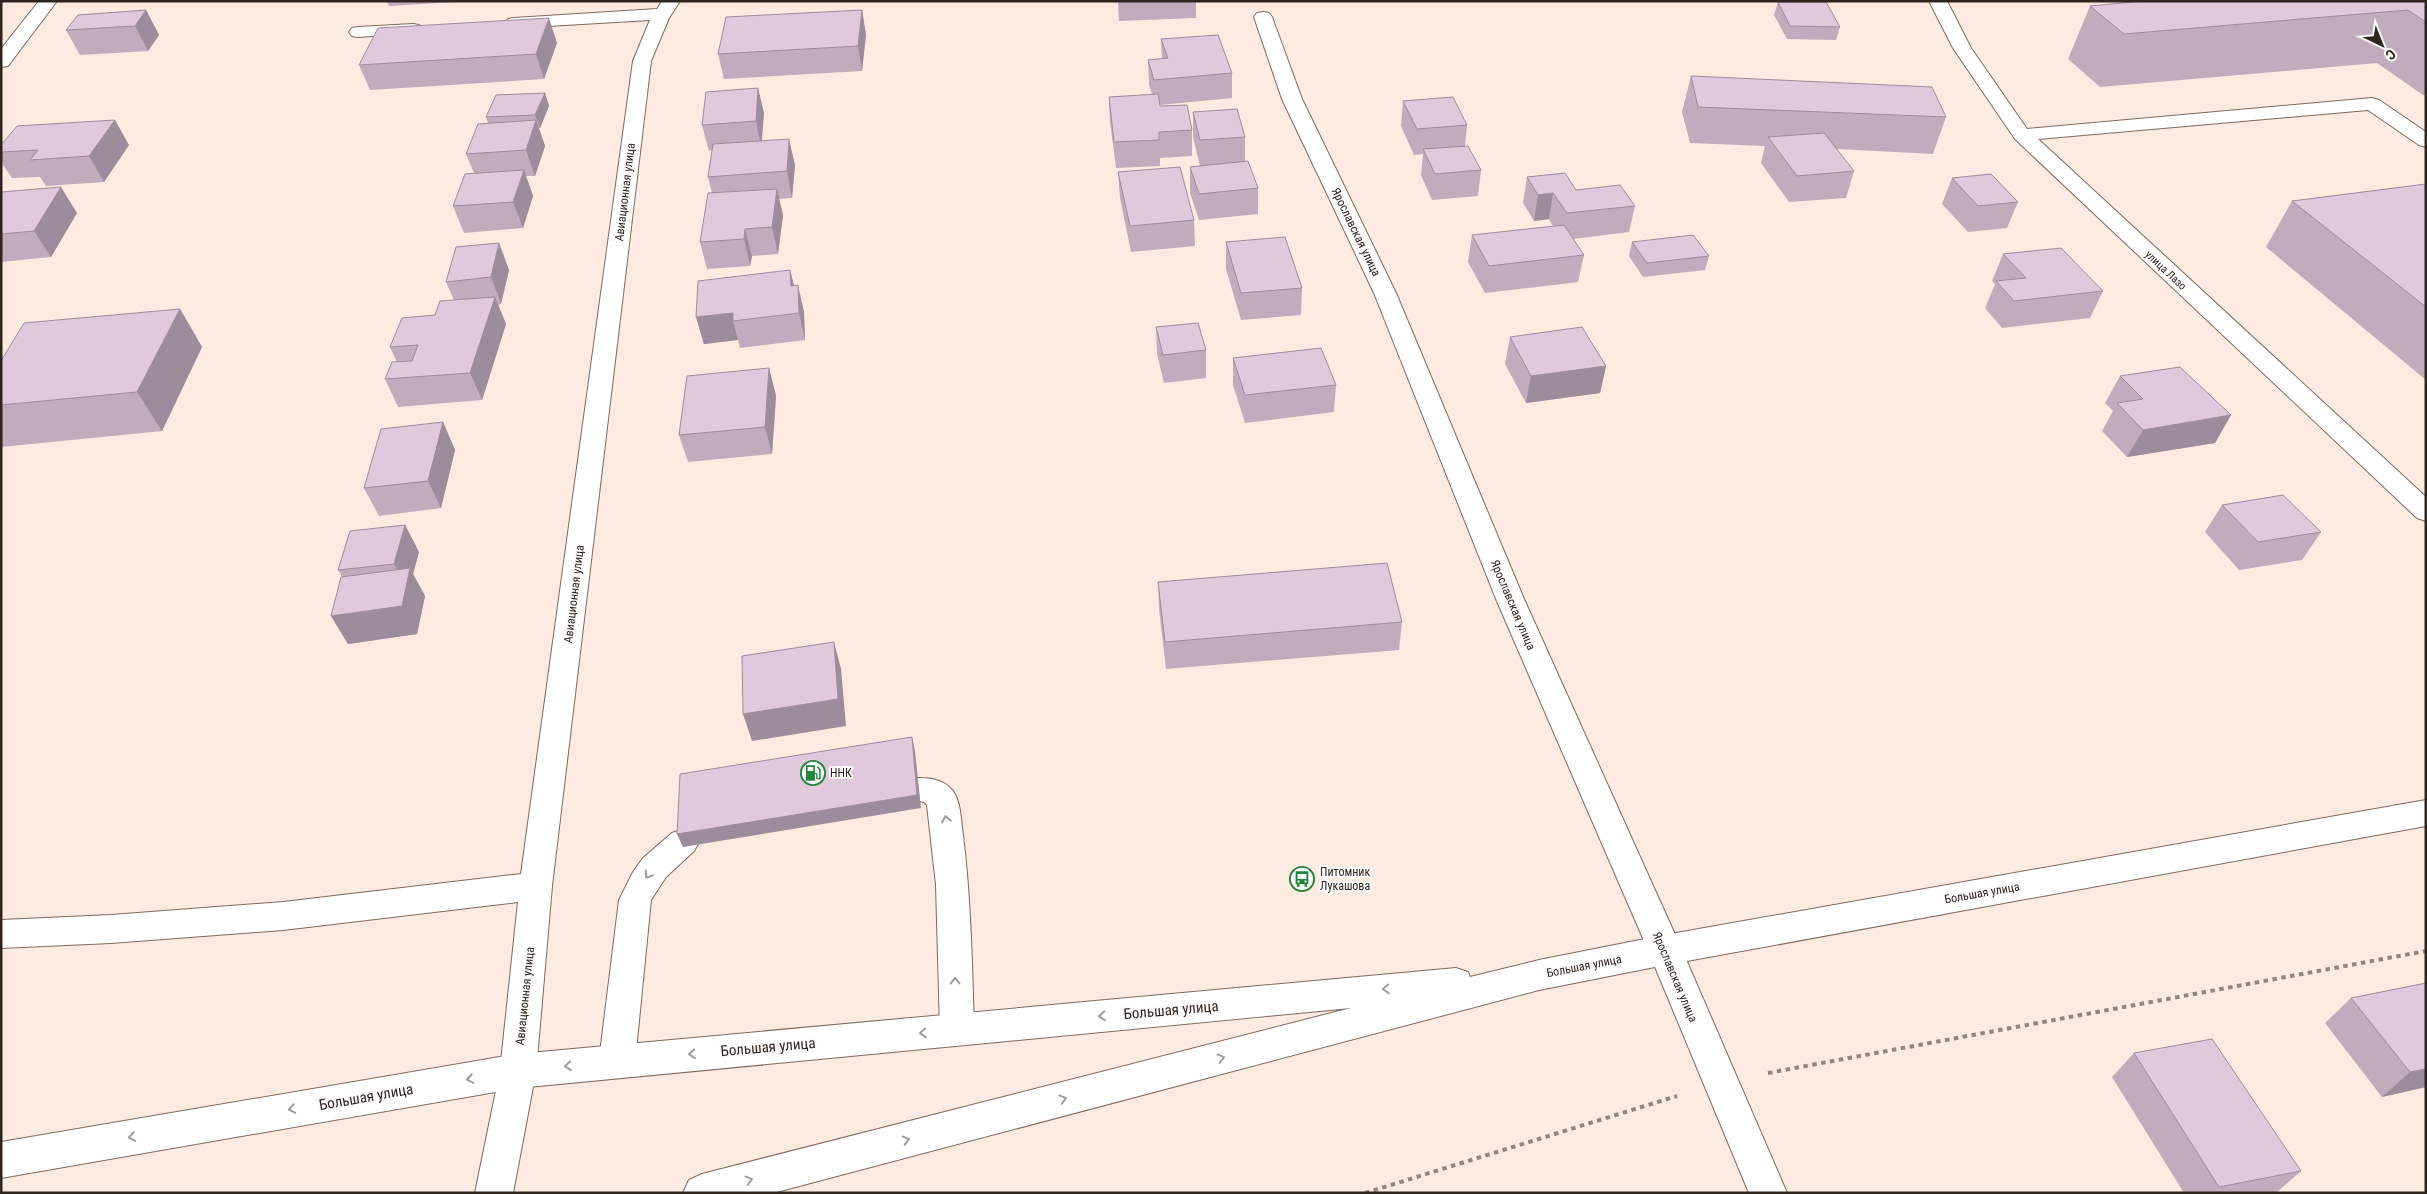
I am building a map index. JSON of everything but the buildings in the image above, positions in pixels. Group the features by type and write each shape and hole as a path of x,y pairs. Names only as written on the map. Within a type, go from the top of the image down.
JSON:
{"main road":[{"path":"1,62 48,1"},
{"name":"улица Лазо","path":"1938,1 1962,48 2022,135 2426,512"},
{"path":"495,24 668,5"},
{"name":"Авиационная улица","path":"494,1193 518,1070 536,886 642,61 668,5"},
{"name":"Ярославская улица","path":"1262,17 1292,99 1385,293 1510,599 1665,950 1719,1082 1768,1193"},
{"path":"358,32 426,28"},
{"path":"2022,135 2372,104 2426,141"},
{"path":"919,790 931,790 942,800 948,833 952,865 957,1030"},
{"name":"Большая улица","path":"702,1193 1539,975 1665,950 2426,813"},
{"path":"617,1061 635,900 644,880 657,862 683,842"},
{"path":"1,934 112,929 283,916 536,886"},
{"name":"Большая улица","path":"1,1160 518,1070 1539,975"}],"path":[{"path":"1365,1193 1719,1082 2426,951"}],"place":[{"name":"ННК","path":"813,773"},
{"name":"Питомник Лукашова","path":"1302,879"}]}
